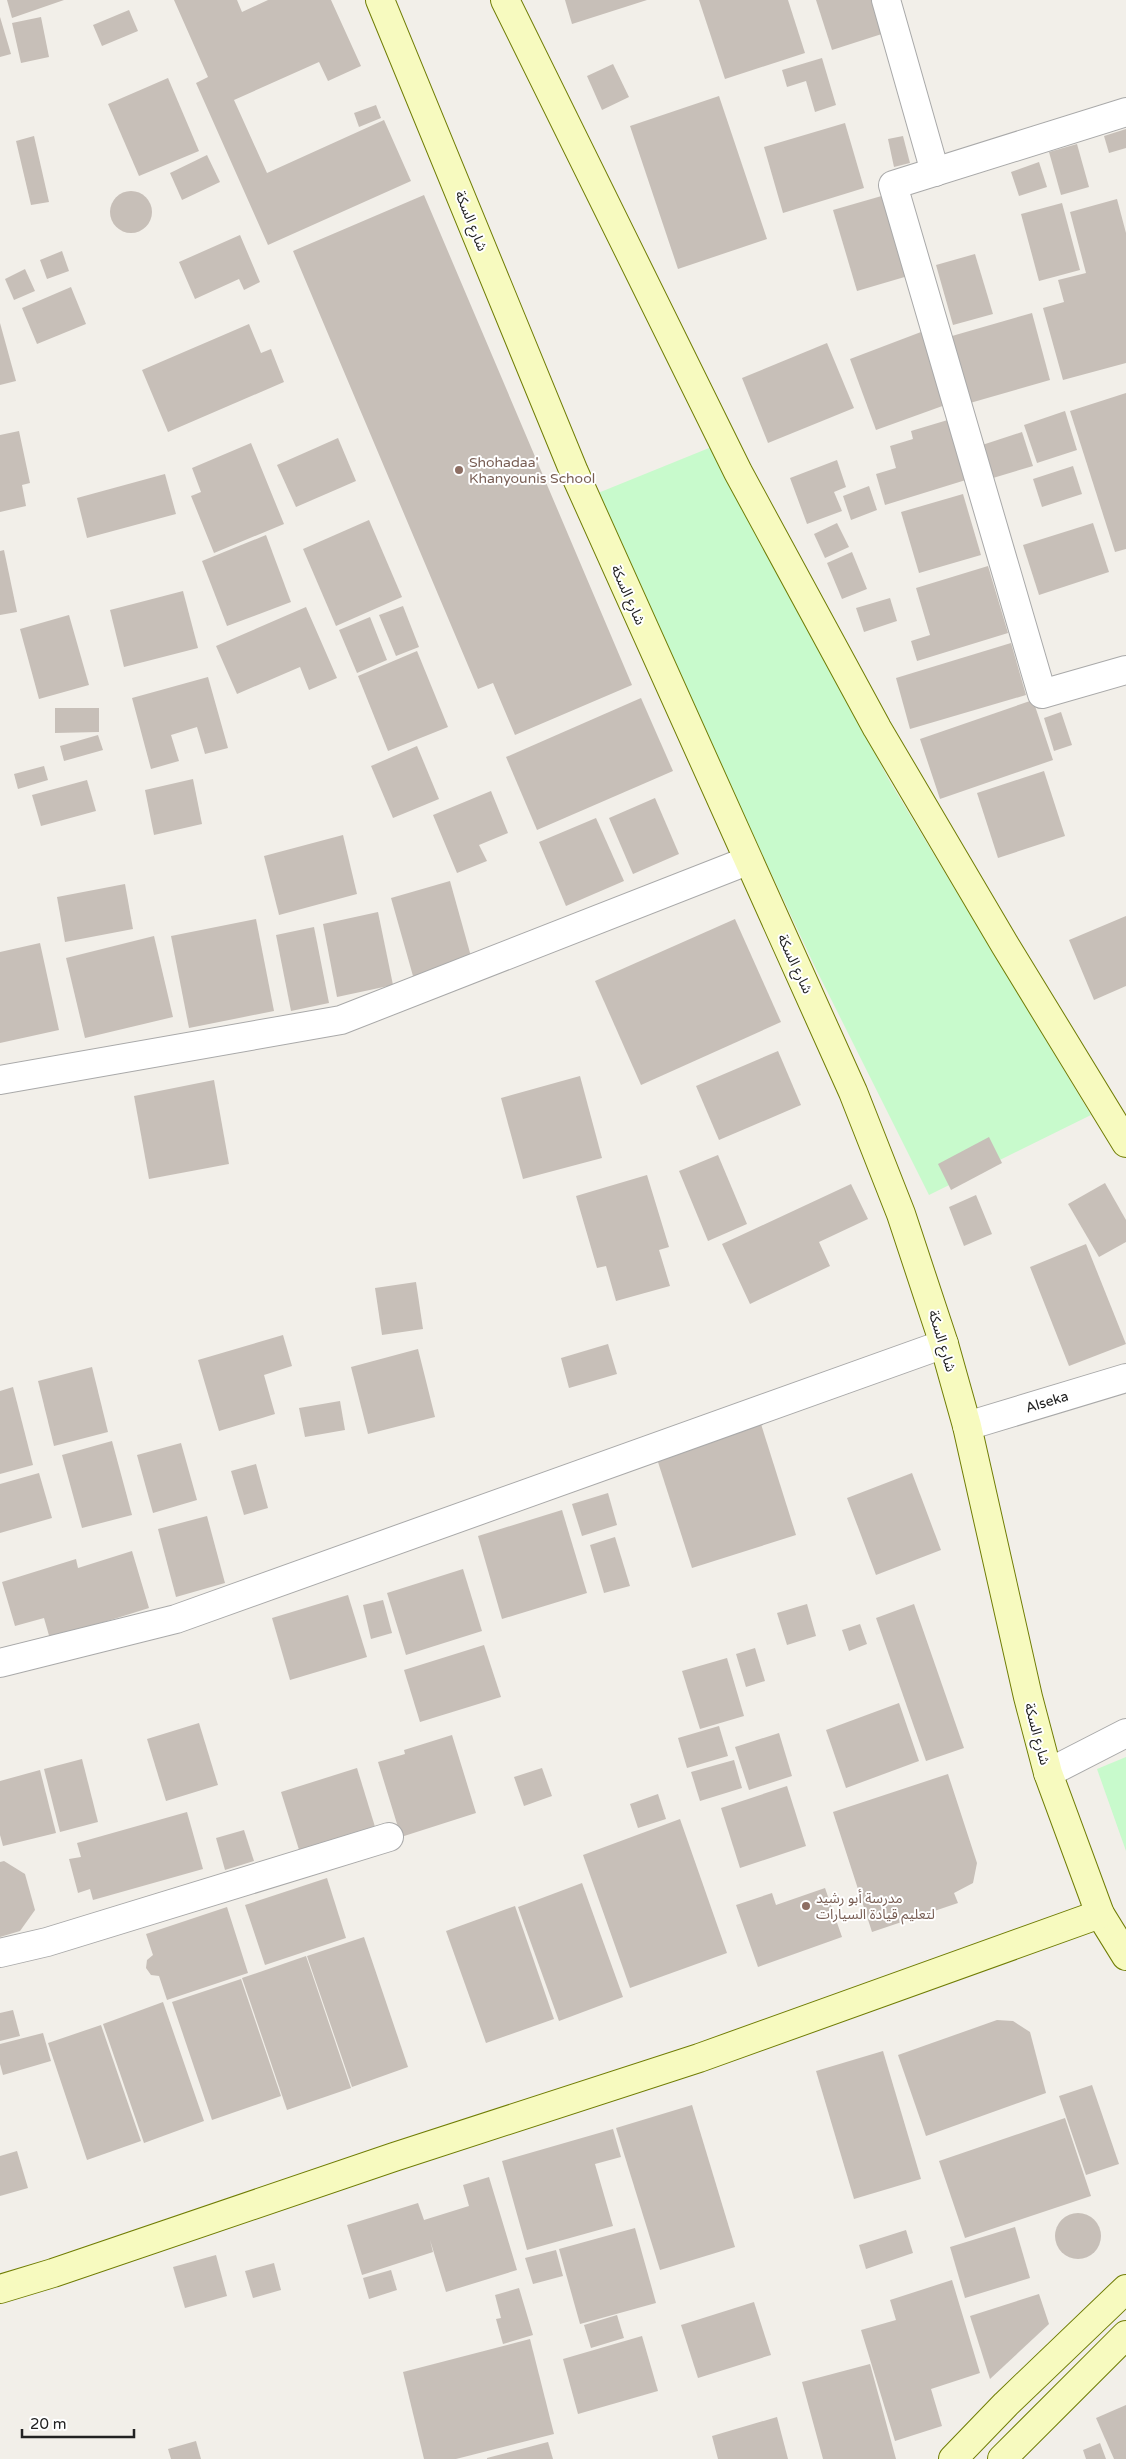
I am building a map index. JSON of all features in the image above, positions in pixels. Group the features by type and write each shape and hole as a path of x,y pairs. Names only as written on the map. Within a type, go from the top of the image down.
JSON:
{"main road":[{"name":"شارع السكة","path":"380,0 574,472 747,861 853,1092 901,1214 944,1344 967,1426 1026,1688 1048,1773 1100,1914 1126,1956"},
{"path":"506,0 747,489 877,728 1005,945 1126,1143"},
{"path":"0,2288 53,2273 394,2157 699,2058 1100,1914"},
{"path":"953,2459 1006,2404 1126,2289"},
{"path":"1002,2459 1114,2355 1126,2335"}],"street":[{"path":"886,0 935,172"},
{"path":"1126,112 893,185 1042,694 1126,670"},
{"path":"0,1080 341,1020 747,861"},
{"path":"0,1664 176,1619 944,1344"},
{"name":"Alseka","path":"967,1426 1126,1378"},
{"path":"1048,1773 1126,1733"},
{"path":"0,1953 47,1942 389,1837"}],"green space":[{"path":"714,446 889,780 1091,1115 929,1195 815,967 675,668 598,493"},
{"path":"1126,1757 1126,1851 1097,1769"}],"building":[{"path":"7,0 64,0 12,18"},
{"path":"174,0 237,0 242,12 268,0 331,0 361,66 328,81 319,62 234,100 267,173 384,120 411,181 268,245 196,83 208,77"},
{"path":"565,0 647,0 572,24"},
{"path":"699,0 788,0 805,53 725,79"},
{"path":"816,0 879,0 888,32 832,50"},
{"path":"129,10 138,31 102,46 93,25"},
{"path":"0,17 11,54 0,57"},
{"path":"41,17 49,57 21,63 12,23"},
{"path":"822,58 836,105 815,112 806,81 787,87 782,70"},
{"path":"613,64 629,97 602,110 587,76"},
{"path":"168,78 199,151 139,176 108,104"},
{"path":"719,96 767,239 678,269 630,126"},
{"path":"376,105 381,118 359,127 354,113"},
{"path":"845,123 864,188 783,213 764,147"},
{"path":"1126,129 1126,148 1109,153 1104,136"},
{"path":"34,136 49,202 31,205 16,141"},
{"path":"903,136 910,163 894,167 888,139"},
{"path":"1077,144 1089,187 1061,195 1049,152"},
{"path":"207,155 220,182 182,200 170,173"},
{"path":"1039,162 1047,187 1019,196 1011,172"},
{"path":"135,191 143,194 149,200 152,212 149,224 143,230 127,233 119,230 113,224 110,208 113,200 119,194"},
{"name":"Shohadaa' Khanyounis School","path":"424,195 632,685 515,735 493,683 478,689 293,251"},
{"path":"885,195 908,276 857,291 833,210"},
{"path":"1117,199 1126,233 1126,363 1063,380 1043,308 1064,302 1058,280 1086,273 1070,212"},
{"path":"1062,203 1080,270 1039,281 1021,214"},
{"path":"240,235 260,282 244,290 239,279 195,299 179,262"},
{"path":"62,251 69,271 47,279 40,260"},
{"path":"975,254 993,314 953,325 936,265"},
{"path":"25,269 35,291 14,300 5,279"},
{"path":"71,287 86,324 37,344 22,308"},
{"path":"1032,313 1050,380 970,403 952,336"},
{"path":"0,323 16,381 0,385"},
{"path":"249,324 261,353 271,349 284,382 168,432 142,370"},
{"path":"921,332 948,404 876,430 850,359"},
{"path":"827,343 854,408 768,443 742,378"},
{"path":"1126,393 1126,549 1115,552 1070,411"},
{"path":"1065,411 1077,450 1037,463 1024,425"},
{"path":"951,419 969,479 885,505 876,474 896,468 890,446 913,439 911,431"},
{"path":"19,431 30,483 22,485 26,506 0,512 0,435"},
{"path":"1022,432 1033,466 983,481 973,448"},
{"path":"338,438 356,481 296,507 277,465"},
{"path":"251,443 284,524 214,553 191,496 201,492 192,468"},
{"path":"837,460 846,487 834,492 842,511 807,524 790,478"},
{"path":"1073,466 1082,494 1042,507 1033,479"},
{"path":"165,474 176,514 87,538 77,498"},
{"path":"869,486 877,510 851,520 843,496"},
{"path":"963,494 981,555 919,573 901,512"},
{"path":"369,520 402,597 336,626 303,549"},
{"path":"837,523 849,547 825,558 814,534"},
{"path":"1093,523 1109,572 1039,595 1023,545"},
{"path":"266,535 291,602 227,626 202,561"},
{"path":"4,550 17,612 0,615 0,551"},
{"path":"852,552 867,589 842,599 827,563"},
{"path":"988,566 1008,633 917,661 911,641 930,635 916,588"},
{"path":"183,591 198,648 124,667 110,610"},
{"path":"890,598 897,621 864,632 856,608"},
{"path":"403,606 419,647 396,656 379,615"},
{"path":"306,607 337,678 309,690 300,667 237,694 216,646"},
{"path":"69,615 89,685 39,699 20,629"},
{"path":"370,617 387,660 357,673 339,630"},
{"path":"1011,643 1026,695 910,729 896,678"},
{"path":"417,651 448,727 388,751 358,676"},
{"path":"208,677 228,748 205,754 197,727 171,735 179,761 151,769 132,698"},
{"path":"641,698 673,771 537,830 506,757"},
{"path":"1033,700 1053,760 940,799 920,739"},
{"path":"55,708 99,708 99,732 55,733"},
{"path":"1061,712 1072,745 1054,751 1044,718"},
{"path":"98,735 103,750 64,761 60,746"},
{"path":"417,746 439,799 393,818 371,766"},
{"path":"44,766 48,780 18,789 14,774"},
{"path":"1044,771 1065,836 998,858 977,793"},
{"path":"193,779 202,824 154,835 145,790"},
{"path":"87,780 96,811 41,826 32,795"},
{"path":"491,791 508,833 479,845 487,861 457,873 433,815"},
{"path":"655,798 679,854 633,874 609,818"},
{"path":"596,818 624,881 566,906 539,842"},
{"path":"343,835 357,894 279,915 264,856"},
{"path":"450,881 472,960 413,976 391,898"},
{"path":"125,884 133,929 65,942 57,897"},
{"path":"378,912 393,985 337,997 323,924"},
{"path":"1126,916 1126,986 1094,1000 1069,940"},
{"path":"256,919 274,1011 189,1028 171,936"},
{"path":"735,919 781,1022 641,1085 595,981"},
{"path":"314,927 329,1003 291,1011 276,935"},
{"path":"154,936 173,1017 85,1038 66,958"},
{"path":"40,943 59,1030 0,1043 0,952"},
{"path":"778,1051 801,1105 719,1140 696,1086"},
{"path":"580,1076 602,1158 523,1179 501,1098"},
{"path":"214,1080 229,1164 149,1179 134,1096"},
{"path":"989,1137 1002,1163 951,1190 938,1164"},
{"path":"718,1155 747,1224 708,1241 679,1171"},
{"path":"647,1175 669,1247 659,1250 670,1286 616,1301 606,1266 597,1268 576,1196"},
{"path":"1105,1183 1126,1220 1126,1242 1099,1257 1068,1204"},
{"path":"851,1184 868,1219 819,1242 830,1266 750,1304 722,1244"},
{"path":"976,1195 992,1234 964,1246 949,1207"},
{"path":"1086,1244 1126,1344 1069,1366 1030,1267"},
{"path":"416,1282 423,1329 382,1335 375,1288"},
{"path":"283,1335 292,1366 264,1375 275,1414 219,1431 198,1360"},
{"path":"608,1344 617,1374 569,1388 561,1358"},
{"path":"418,1349 435,1417 368,1434 351,1367"},
{"path":"92,1367 108,1432 54,1446 38,1381"},
{"path":"13,1387 33,1465 0,1474 0,1391"},
{"path":"340,1401 345,1430 305,1437 299,1408"},
{"path":"761,1424 796,1535 692,1568 657,1459"},
{"path":"112,1441 132,1515 82,1528 62,1455"},
{"path":"181,1443 197,1500 153,1513 137,1455"},
{"path":"256,1464 268,1508 244,1515 231,1471"},
{"path":"39,1473 52,1518 0,1533 0,1484"},
{"path":"912,1473 941,1550 876,1575 847,1498"},
{"path":"608,1493 617,1525 582,1536 572,1504"},
{"path":"562,1510 587,1593 502,1619 478,1536"},
{"path":"207,1516 225,1583 176,1597 158,1529"},
{"path":"615,1537 630,1586 604,1593 590,1545"},
{"path":"132,1551 149,1608 50,1639 44,1618 15,1626 2,1582 76,1559 78,1568"},
{"path":"463,1569 482,1631 406,1655 387,1593"},
{"path":"348,1595 367,1657 290,1680 272,1618"},
{"path":"383,1600 392,1633 371,1639 363,1605"},
{"path":"807,1604 816,1636 787,1645 777,1613"},
{"path":"914,1604 964,1748 926,1761 876,1618"},
{"path":"860,1624 867,1644 849,1651 842,1630"},
{"path":"484,1645 501,1697 420,1722 404,1670"},
{"path":"755,1648 765,1681 746,1687 736,1654"},
{"path":"727,1658 744,1716 700,1729 682,1671"},
{"path":"899,1703 919,1761 846,1788 826,1730"},
{"path":"199,1723 218,1785 166,1801 147,1739"},
{"path":"719,1726 728,1756 687,1768 678,1738"},
{"path":"779,1733 792,1776 749,1790 735,1747"},
{"path":"452,1735 476,1813 401,1837 378,1762 405,1754 404,1750"},
{"path":"82,1759 98,1822 60,1832 44,1769"},
{"path":"734,1760 742,1788 700,1801 691,1772"},
{"path":"357,1768 376,1830 300,1853 281,1792"},
{"path":"542,1768 552,1796 524,1806 514,1777"},
{"path":"40,1770 56,1833 3,1846 0,1835 0,1781"},
{"path":"948,1774 977,1863 973,1883 954,1893 958,1903 872,1932 833,1812"},
{"path":"787,1786 806,1846 740,1868 721,1808"},
{"path":"658,1794 666,1819 638,1828 630,1804"},
{"path":"187,1812 203,1869 93,1900 90,1889 78,1893 69,1859 81,1857 77,1843"},
{"path":"680,1819 727,1953 630,1988 583,1855"},
{"path":"244,1830 254,1861 225,1870 216,1838"},
{"path":"4,1861 25,1874 35,1910 20,1931 0,1937 0,1862"},
{"path":"327,1878 346,1938 265,1965 245,1905"},
{"path":"582,1883 623,1997 559,2021 518,1907"},
{"path":"825,1888 842,1937 758,1967 736,1905 772,1893 776,1905"},
{"path":"515,1906 554,2019 486,2043 446,1931"},
{"path":"227,1907 248,1973 167,2000 159,1976 151,1975 146,1968 147,1960 153,1955 146,1934"},
{"path":"364,1937 408,2067 352,2087 307,1956"},
{"path":"306,1956 351,2088 287,2110 242,1978"},
{"path":"241,1979 281,2096 212,2120 172,2002"},
{"path":"163,2002 204,2121 144,2143 103,2024"},
{"path":"13,2010 20,2036 0,2041 0,2013"},
{"path":"997,2020 1013,2021 1030,2032 1046,2093 926,2136 898,2055"},
{"path":"101,2025 141,2141 87,2160 48,2043"},
{"path":"43,2033 51,2061 3,2075 0,2064 0,2044"},
{"path":"883,2051 921,2179 854,2199 816,2071"},
{"path":"1092,2085 1119,2164 1086,2175 1059,2096"},
{"path":"692,2105 735,2247 660,2270 616,2128"},
{"path":"1065,2118 1091,2196 965,2238 939,2161"},
{"path":"613,2129 621,2157 595,2164 613,2226 527,2250 502,2161"},
{"path":"17,2151 28,2188 0,2196 0,2156"},
{"path":"489,2177 517,2270 446,2292 430,2240 433,2252 362,2275 347,2225 418,2203 424,2220 469,2206 463,2185"},
{"path":"1083,2213 1095,2219 1100,2227 1100,2245 1095,2253 1087,2258 1073,2259 1061,2253 1056,2245 1055,2231 1061,2219 1069,2214"},
{"path":"1015,2227 1030,2278 965,2298 950,2247"},
{"path":"635,2228 656,2303 580,2324 559,2249"},
{"path":"906,2230 913,2253 866,2269 859,2245"},
{"path":"556,2250 563,2276 533,2284 525,2258"},
{"path":"216,2255 227,2296 185,2308 173,2267"},
{"path":"274,2263 281,2290 253,2298 245,2271"},
{"path":"391,2270 397,2290 369,2299 363,2278"},
{"path":"952,2280 980,2373 931,2389 942,2426 895,2441 861,2330 896,2320 890,2300"},
{"path":"519,2288 533,2335 503,2344 496,2319 501,2318 495,2295"},
{"path":"1039,2294 1049,2324 990,2379 970,2316"},
{"path":"754,2302 771,2355 698,2378 681,2325"},
{"path":"617,2315 624,2338 591,2348 584,2325"},
{"path":"642,2336 658,2391 578,2414 563,2359"},
{"path":"530,2339 554,2434 456,2459 424,2459 403,2372"},
{"path":"870,2364 896,2459 823,2459 802,2382"},
{"path":"1126,2405 1126,2459 1114,2459 1096,2418"},
{"path":"777,2417 788,2459 718,2459 712,2436"},
{"path":"196,2441 201,2459 171,2459 168,2449"},
{"path":"548,2442 553,2459 487,2459 487,2458"},
{"path":"1100,2443 1106,2459 1086,2459 1083,2450"}],"place":[{"name":"Shohadaa' Khanyounis School","path":"459,470"},
{"name":"مدرسة أبو رشيد لتعليم قيادة السيارات","path":"806,1906"}]}
